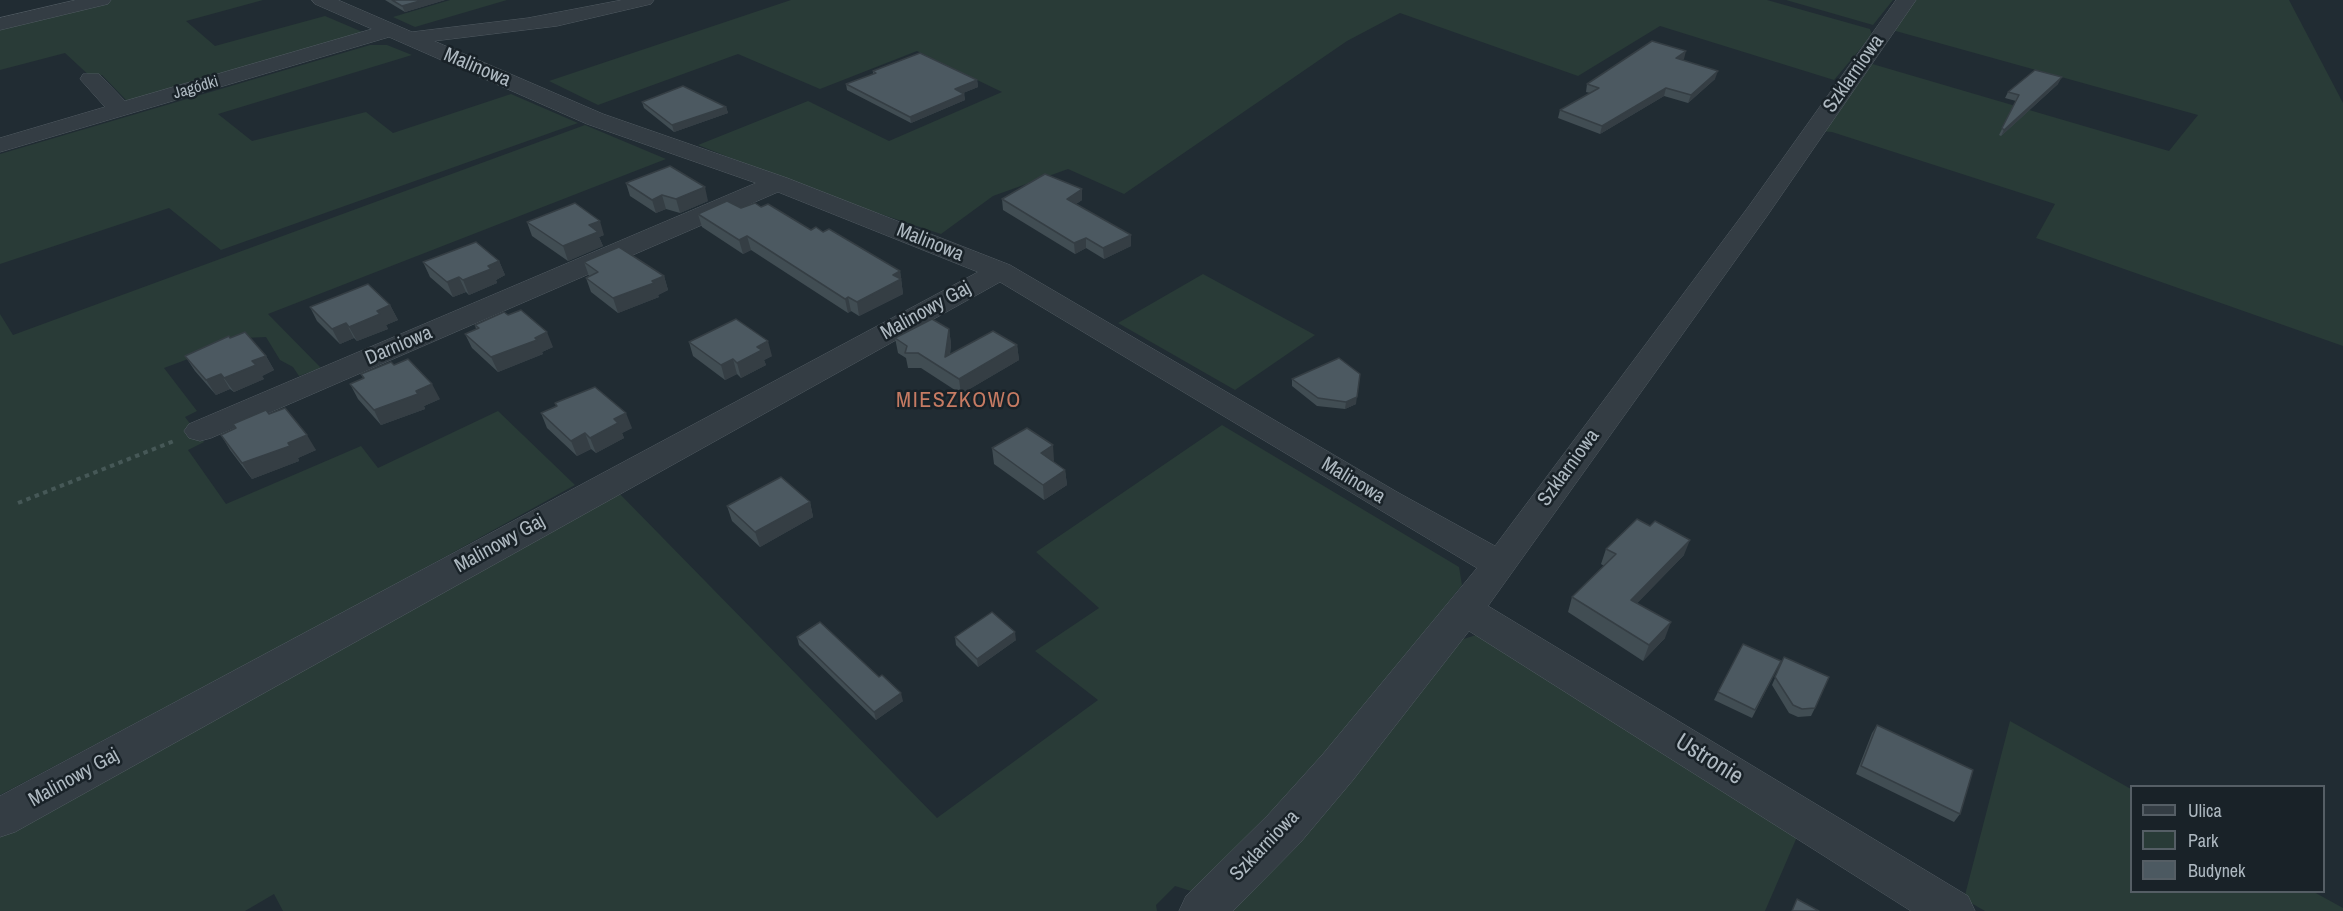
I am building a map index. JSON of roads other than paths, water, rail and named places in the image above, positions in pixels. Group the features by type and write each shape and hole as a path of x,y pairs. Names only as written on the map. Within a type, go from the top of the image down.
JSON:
{"street":[{"path":"0,24 101,0"},
{"name":"Malinowa","path":"322,0 595,119 778,183 1000,271 1385,500 1500,565"},
{"name":"Jagódki","path":"0,145 400,34 561,20 601,13 644,0"},
{"name":"Szklarniowa","path":"1202,911 1284,829 1466,609 1758,211 1906,0"},
{"path":"91,80 121,110"},
{"name":"Darniowa","path":"200,431 778,183"},
{"name":"Malinowy Gaj","path":"0,818 1000,271"},
{"name":"Ustronie","path":"1466,609 1952,911"}],"district":[{"name":"MIESZKOWO","path":"959,401"}]}
